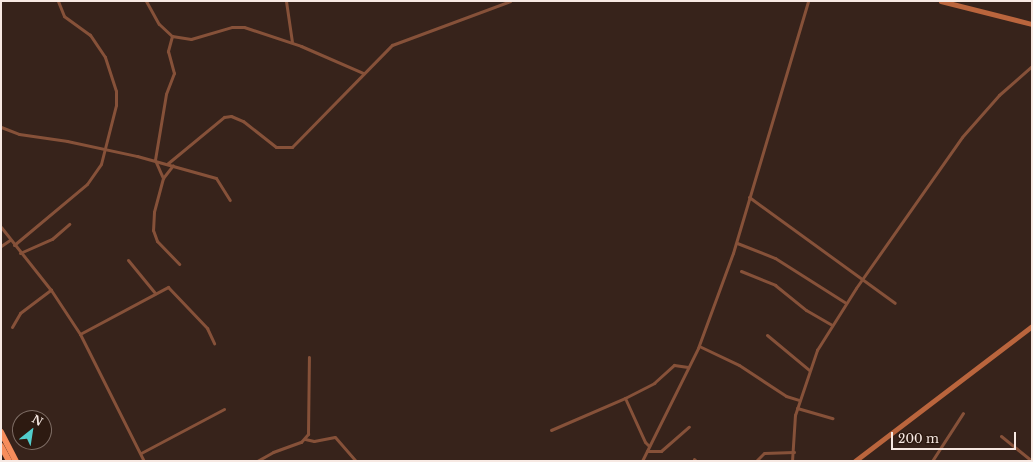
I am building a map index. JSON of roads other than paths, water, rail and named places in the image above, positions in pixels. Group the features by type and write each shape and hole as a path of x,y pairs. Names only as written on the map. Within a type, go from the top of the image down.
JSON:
{"highway":[{"path":"1,432 16,461"},
{"path":"1,446 9,461"}],"street":[{"path":"14,245 87,184 101,164 106,150 116,105 112,71 90,34 60,12 58,1"},
{"path":"146,1 159,24 172,36 191,39 238,27 270,34 292,42 363,73"},
{"path":"286,1 292,42"},
{"path":"167,164 224,117 231,116 243,121 276,147 292,147 392,45 510,1"},
{"path":"642,461 699,346 736,243 808,1"},
{"path":"941,1 1032,24"},
{"path":"163,178 155,160 166,94 174,73 168,51 172,36"},
{"path":"792,461 799,400 817,350 832,325 862,278 962,137 999,95 1032,66"},
{"path":"1,126 19,134 106,150 173,165 220,181 230,200"},
{"path":"173,165 163,178 154,212 154,235 180,264"},
{"path":"749,197 895,302"},
{"path":"20,253 52,239 69,224"},
{"path":"1,228 51,290 80,334 144,461"},
{"path":"1,246 10,240"},
{"path":"736,243 775,258 846,303"},
{"path":"128,260 154,293"},
{"path":"741,271 775,285 806,310 832,325"},
{"path":"80,334 154,293 168,287 172,289 207,328 214,343"},
{"path":"12,327 20,313 51,290"},
{"path":"855,461 1032,326"},
{"path":"767,335 809,370"},
{"path":"699,346 739,364 786,396 799,400"},
{"path":"257,461 304,438 308,434 309,357"},
{"path":"551,430 625,398 654,383 674,365 688,368"},
{"path":"625,398 645,442 650,446"},
{"path":"797,408 833,418"},
{"path":"141,453 224,409"},
{"path":"932,461 963,413"},
{"path":"647,451 661,451 689,427"},
{"path":"1001,436 1032,461"},
{"path":"304,438 314,441 335,437 356,461"},
{"path":"756,461 764,453 794,452"}]}
